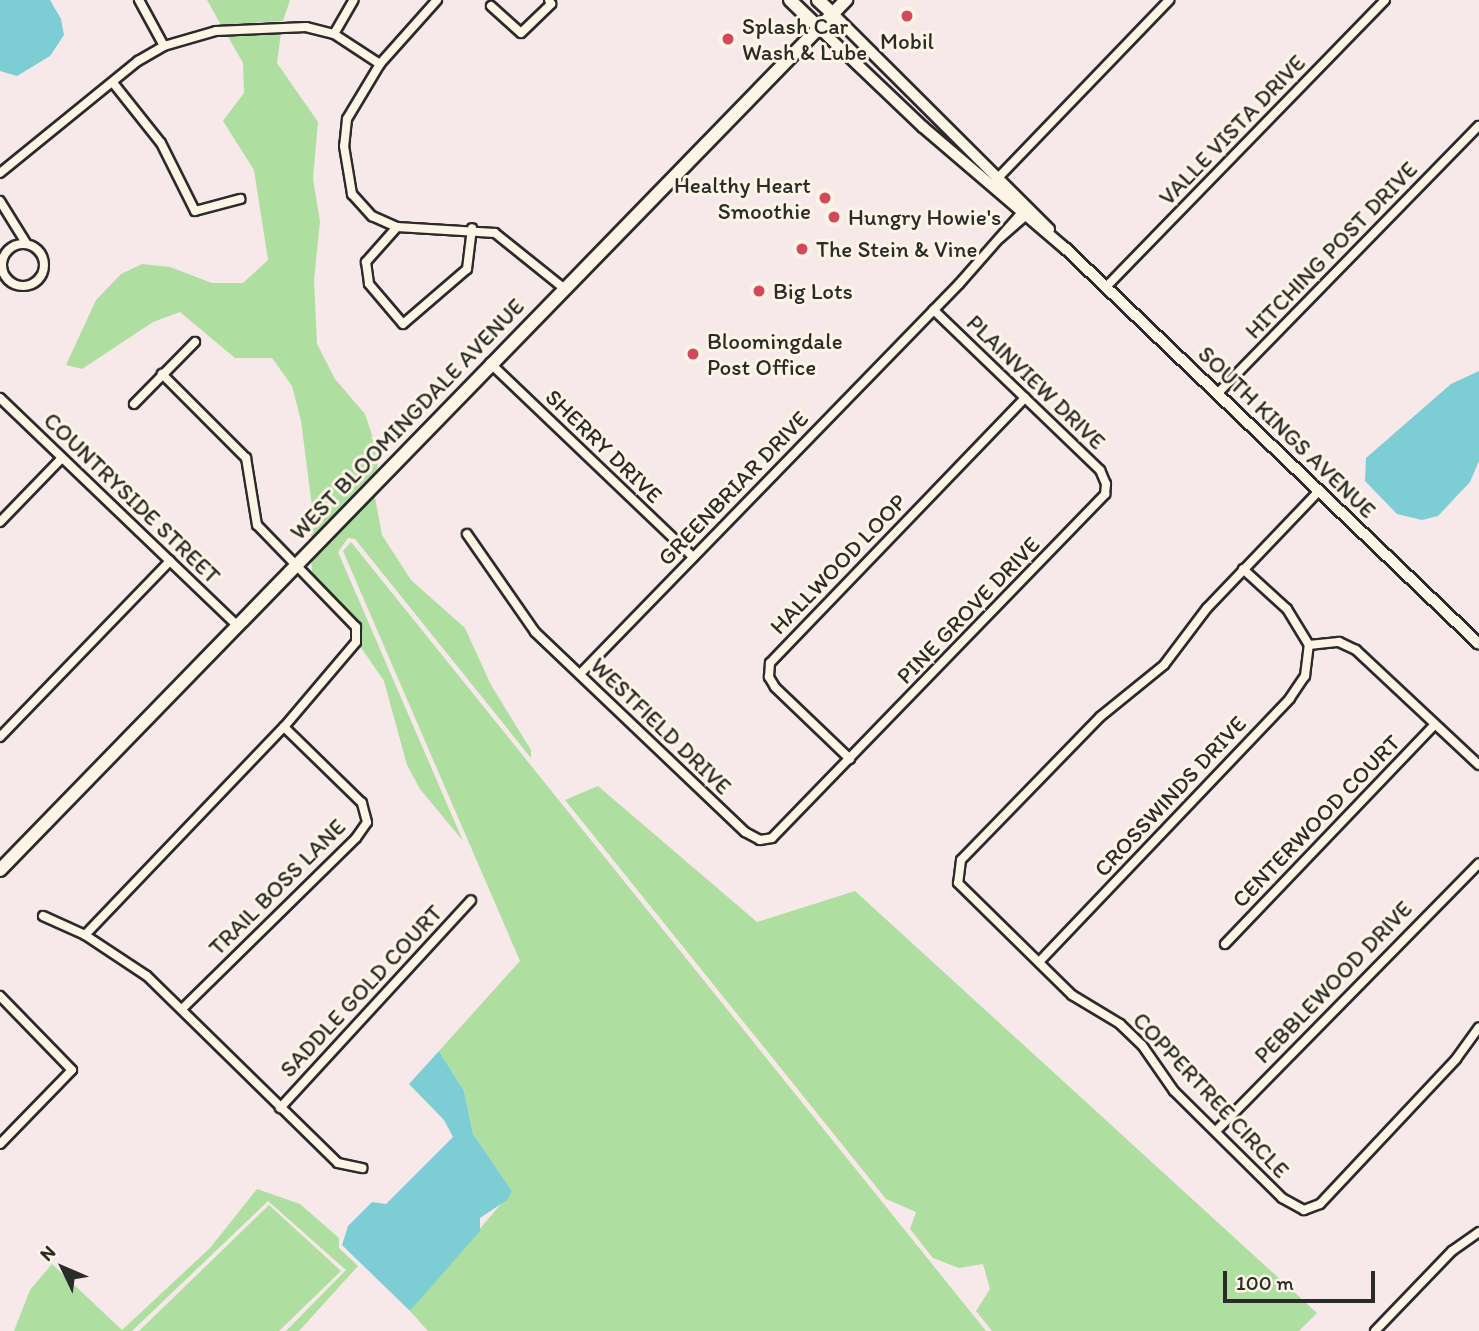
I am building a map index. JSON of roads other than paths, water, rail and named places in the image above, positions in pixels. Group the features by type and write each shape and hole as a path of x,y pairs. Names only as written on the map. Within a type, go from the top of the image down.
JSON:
{"main road":[{"name":"SOUTH KINGS AVENUE","path":"790,0 819,29"},
{"name":"SOUTH KINGS AVENUE","path":"818,0 833,14"},
{"name":"WEST BLOOMINGDALE AVENUE","path":"0,870 329,527 846,0"}],"street":[{"path":"139,0 164,46"},
{"path":"334,34 354,0"},
{"path":"436,0 380,64 347,119 344,146 352,194 372,216 397,227 472,228 510,241 565,289"},
{"path":"491,6 521,33 551,4 549,0"},
{"path":"994,182 1169,0"},
{"name":"VALLE VISTA DRIVE","path":"1106,287 1385,0"},
{"name":"SOUTH KINGS AVENUE","path":"833,14 994,182"},
{"path":"0,173 114,84 138,61 164,46 216,31 268,26 334,34 380,64"},
{"name":"SOUTH KINGS AVENUE","path":"819,29 994,182 1066,249 1218,393 1317,493 1479,644"},
{"path":"114,84 161,143 195,211 240,199"},
{"name":"HITCHING POST DRIVE","path":"1218,393 1476,130"},
{"path":"0,201 26,243 38,250 44,270 36,282 22,286 9,282 1,263 6,250 26,243"},
{"name":"GREENBRIAR DRIVE","path":"580,674 1026,212"},
{"path":"397,227 366,262 369,284 403,324 467,269 472,228"},
{"name":"PLAINVIEW DRIVE","path":"934,310 1100,470 1106,484"},
{"path":"134,404 195,342"},
{"name":"SHERRY DRIVE","path":"490,363 693,557"},
{"path":"85,935 284,727 356,642 356,627 257,524 246,458 163,374"},
{"name":"COUNTRYSIDE STREET","path":"0,398 237,625"},
{"name":"HALLWOOD LOOP","path":"850,760 775,687 769,677 770,663 1025,398"},
{"path":"0,522 62,458"},
{"name":"PINE GROVE DRIVE","path":"850,760 1101,500 1106,484"},
{"name":"COPPERTREE CIRCLE","path":"1317,493 1243,569 1164,664 1100,717 961,860 958,883 1072,995 1120,1024 1142,1045 1174,1091 1282,1198 1304,1210 1320,1204 1456,1059 1479,1027"},
{"name":"WESTFIELD DRIVE","path":"467,534 535,632 755,839 778,834 850,760"},
{"path":"0,737 170,561"},
{"path":"1243,569 1287,609 1309,645 1339,642 1356,650 1479,765"},
{"name":"CROSSWINDS DRIVE","path":"1039,962 1290,698 1305,676 1309,645"},
{"name":"CENTERWOOD COURT","path":"1225,944 1435,724"},
{"name":"TRAIL BOSS LANE","path":"182,1009 356,838 367,822 362,803 284,727"},
{"name":"PEBBLEWOOD DRIVE","path":"1216,1131 1479,863"},
{"name":"SADDLE GOLD COURT","path":"280,1108 471,900"},
{"path":"43,916 85,935 148,976 338,1163 362,1168"},
{"path":"0,996 72,1070 0,1143"},
{"path":"1375,1331 1452,1251 1479,1233"}],"water":[{"path":"0,0 50,0 61,19 64,35 50,56 17,76 0,71"},
{"path":"1479,371 1479,461 1470,482 1438,516 1422,520 1397,514 1365,481 1366,458 1451,384"},
{"path":"439,1051 464,1091 473,1134 512,1191 507,1200 480,1218 480,1231 410,1311 342,1245 348,1226 372,1202 386,1204 453,1137 444,1120 409,1084"}],"place":[{"name":"Mobil","path":"907,16"},
{"name":"Splash Car Wash & Lube","path":"728,39"},
{"name":"Healthy Heart Smoothie","path":"825,198"},
{"name":"Hungry Howie's","path":"834,217"},
{"name":"The Stein & Vine","path":"802,249"},
{"name":"Big Lots","path":"759,291"},
{"name":"Bloomingdale Post Office","path":"693,354"}]}
